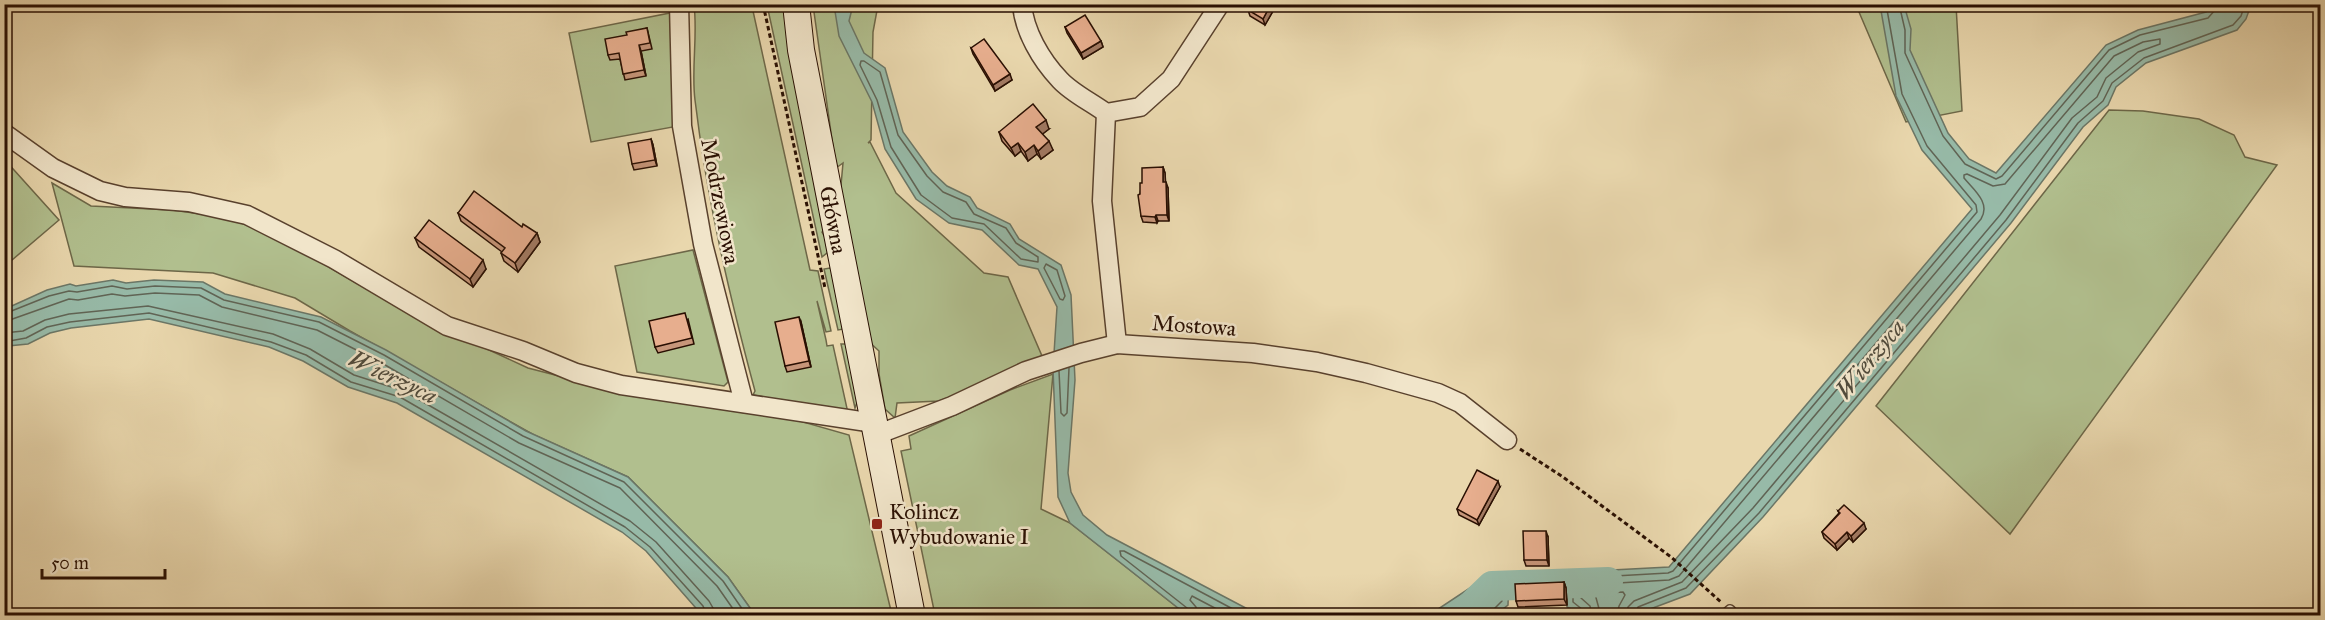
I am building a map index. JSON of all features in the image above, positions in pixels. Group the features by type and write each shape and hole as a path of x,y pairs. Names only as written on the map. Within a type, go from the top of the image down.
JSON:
{"street":[{"name":"Modrzewiowa","path":"679,4 682,126 703,244 744,403"},
{"name":"Główna","path":"796,4 803,61 912,615"},
{"path":"1022,4 1023,20 1038,50 1060,80 1106,113 1140,107 1171,79 1220,4"},
{"path":"1106,113 1102,201 1117,344"},
{"path":"4,133 53,168 100,191 125,197 189,202 247,216 334,260 447,326 523,351 576,373 621,385 744,403 875,429"},
{"name":"Mostowa","path":"875,429 952,406 1026,371 1117,344 1253,353 1317,362 1366,373 1438,393 1460,403 1507,440"}],"path":[{"path":"1507,440 1563,477 1671,557 1708,588 1730,614"}],"shaded area":[{"path":"694,5 754,5 753,11 810,270 818,271 831,331 826,332 817,301 827,346 833,345 848,413 753,395 755,391 720,247 700,137 694,88"},
{"path":"767,5 787,5 827,227 822,232 832,249 822,257"},
{"path":"813,5 878,5 873,32 871,140 868,143 870,142 896,193 984,273 1008,277 1042,356 996,379 939,401 897,403 895,418 885,409 879,374 879,351 865,338 839,207 843,163 836,168"},
{"path":"1856,5 1956,5 1962,111 1906,122"},
{"path":"670,13 673,127 591,142 569,33"},
{"path":"2109,110 2143,111 2199,119 2234,135 2245,157 2277,165 2010,534 1876,406"},
{"path":"5,160 59,220 5,266"},
{"path":"52,183 91,206 172,210 230,218 285,242 407,312 528,368 590,384 733,402 849,435 892,615 755,615 728,577 628,477 534,435 295,298 213,273 74,266"},
{"path":"693,250 728,382 724,386 637,372 615,266"},
{"path":"830,268 835,271 844,329 838,330 824,269"},
{"path":"841,344 846,344 859,397 855,408"},
{"path":"1053,374 1041,509 1070,523 1187,615 935,615 901,451 911,449 909,436 1010,390"}],"water":[{"path":"834,5 853,5 849,21 864,53 885,68 903,132 932,172 947,186 970,197 977,208 1010,224 1019,239 1061,265 1071,295 1075,380 1068,473 1071,492 1083,515 1107,535 1259,615 1187,615 1070,523 1058,497 1053,369 1057,307 1038,269 1019,265 982,230 949,223 916,199 885,149 872,102 839,36"},
{"path":"1880,5 1904,5 1911,29 1910,50 1948,133 1969,159 1996,173 2106,45 2138,30 2206,12 2213,5 2251,5 2246,19 2237,30 2146,63 2116,87 2108,105 2083,127 2011,223 1763,517 1690,594 1637,614 1583,615 1567,607 1567,588 1574,572 1669,567 1972,209 1922,150 1896,96"},
{"path":"113,280 126,283 154,280 203,282 225,294 321,317 386,350 526,431 628,477 728,577 755,615 702,615 646,551 622,532 397,403 348,387 303,361 269,347 149,319 71,328 50,333 28,344 8,346 5,350 5,309 47,290 70,284 76,286"},
{"path":"1509,574 1508,605 1495,615 1429,615 1488,576"}],"building":[{"path":"1251,4 1271,4 1263,19 1248,10"},
{"path":"1085,15 1101,41 1081,53 1065,27"},
{"path":"647,28 650,43 639,45 644,70 623,74 619,53 608,55 605,39"},
{"path":"984,39 1010,74 993,85 971,48"},
{"path":"1033,104 1046,120 1036,127 1049,141 1038,151 1034,145 1025,152 1018,143 1011,148 999,132"},
{"path":"651,139 655,160 632,164 628,143"},
{"path":"1163,167 1167,215 1141,216 1138,195 1140,194 1140,183 1142,183 1142,168"},
{"path":"474,191 522,227 523,224 537,233 515,263 501,253 505,248 458,213"},
{"path":"429,220 483,260 470,279 415,238"},
{"path":"685,313 692,338 655,347 649,321"},
{"path":"799,317 809,361 785,366 775,322"},
{"path":"1477,470 1498,481 1477,520 1457,509"},
{"path":"1844,505 1864,523 1851,536 1847,532 1835,544 1822,532 1840,513 1838,511"},
{"path":"1523,531 1546,531 1547,560 1524,560"},
{"path":"1564,582 1564,599 1516,601 1515,584"}],"waterway":[{"name":"Wierzyca","path":"1461,616 1492,586 1608,582"}],"place":[{"name":"Kolincz Wybudowanie I","path":"877,524"}]}
